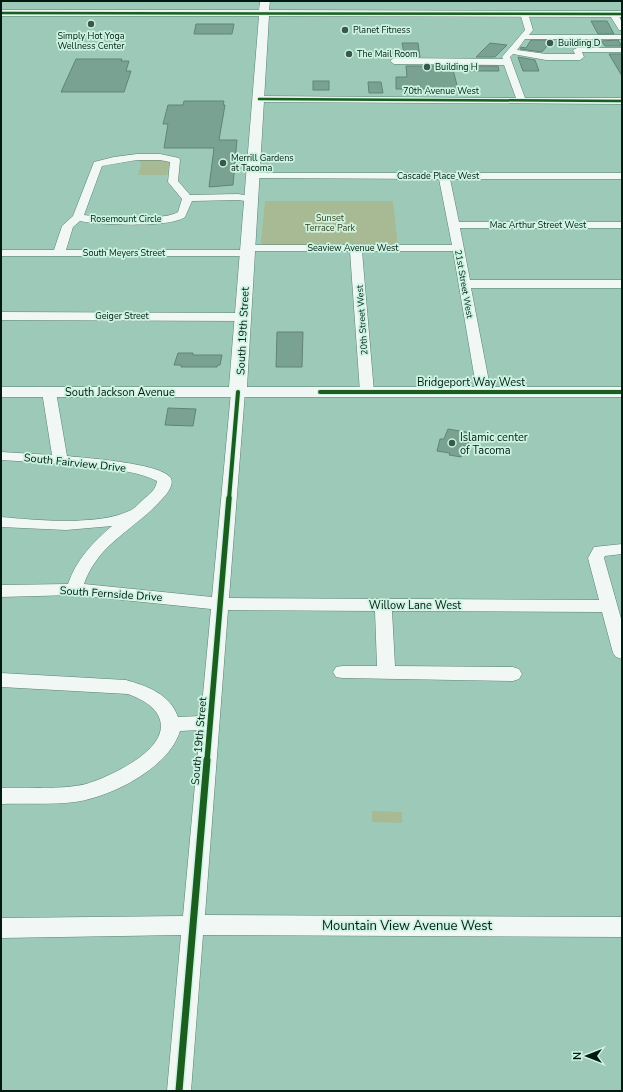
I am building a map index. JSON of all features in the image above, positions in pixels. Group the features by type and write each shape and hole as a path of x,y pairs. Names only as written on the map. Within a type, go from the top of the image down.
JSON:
{"main road":[{"name":"South 19th Street","path":"238,392 248,250 249,199 254,176 265,1"},
{"path":"1,13 618,14"},
{"name":"South Jackson Avenue","path":"1,392 238,392"},
{"name":"Bridgeport Way West","path":"238,392 622,392"}],"street":[{"path":"521,100 507,62 506,55 523,37 529,28 524,13"},
{"path":"618,14 622,28"},
{"path":"523,37 622,37"},
{"path":"510,51 546,57 580,57 577,50 622,50"},
{"path":"394,61 507,62"},
{"name":"70th Avenue West","path":"259,99 622,101"},
{"name":"Rosemount Circle","path":"59,253 68,226 78,217 96,167 102,162 112,159 163,157 173,158 176,162 173,182 184,193 187,199 182,214 173,218 91,220 78,217"},
{"name":"Cascade Place West","path":"254,176 622,176"},
{"name":"21st Street West","path":"444,176 484,392"},
{"path":"187,199 197,201 238,201 249,199"},
{"name":"Mac Arthur Street West","path":"454,225 622,225"},
{"name":"Seaview Avenue West","path":"248,250 458,248"},
{"name":"20th Street West","path":"356,249 367,392"},
{"name":"South Meyers Street","path":"1,253 248,250"},
{"path":"464,284 622,284"},
{"name":"Geiger Street","path":"1,316 243,317"},
{"path":"49,392 60,460"},
{"name":"South 19th Street","path":"179,1091 238,392"},
{"name":"South Fairview Drive","path":"1,456 60,460 149,472 162,478 164,481 164,486 158,495 137,513"},
{"path":"1,522 75,526 104,522 137,513"},
{"path":"74,589 76,582 97,549 137,513"},
{"path":"622,549 600,551 597,554 596,560 622,653"},
{"name":"South Fernside Drive","path":"1,591 74,589 220,604"},
{"name":"Willow Lane West","path":"220,604 609,606"},
{"path":"383,605 386,672"},
{"path":"342,672 513,674"},
{"path":"1,680 126,687 138,690 158,701 171,717 173,724 167,743 160,751 131,772 102,787 75,794 1,796"},
{"path":"173,724 210,724"},
{"name":"Mountain View Avenue West","path":"1,928 193,926 622,927"}],"green space":[{"path":"139,159 170,160 167,175 138,175 141,165"},
{"name":"Sunset Terrace Park","path":"265,201 393,201 398,246 263,245 261,242"},
{"path":"372,811 402,812 402,823 372,822"}],"building":[{"path":"591,21 607,21 614,34 598,34"},
{"path":"196,24 234,24 232,34 194,34"},
{"path":"531,40 552,40 542,52 520,49 521,47 526,48"},
{"path":"618,40 622,46 605,46 601,41"},
{"path":"402,43 418,43 420,57 405,57"},
{"path":"490,43 507,45 495,57 476,57"},
{"path":"609,54 622,54 622,76"},
{"path":"518,57 535,60 539,71 523,71"},
{"path":"76,59 122,59 121,61 129,61 126,71 131,71 124,92 61,92"},
{"path":"406,66 452,66 458,89 396,89 396,77 407,77"},
{"path":"467,66 498,66 499,71 462,71"},
{"path":"313,81 329,81 329,90 313,90"},
{"path":"368,82 381,82 383,93 369,93"},
{"path":"184,101 224,101 223,105 225,105 219,140 237,140 233,185 209,187 214,148 164,148 168,124 163,124 168,105 183,105"},
{"path":"277,332 303,332 302,367 276,367"},
{"path":"178,353 193,353 193,355 222,355 220,365 217,367 181,367 181,365 174,365"},
{"path":"168,408 196,409 193,426 165,425"},
{"name":"Islamic center of Tacoma","path":"448,429 472,433 467,447 465,446 461,457 449,455 450,453 437,451 440,439 444,439"}],"cycle path":[{"path":"1,13 622,14"},
{"path":"259,99 622,101"},
{"path":"179,1091 238,392"},
{"path":"320,392 622,392"}],"place":[{"name":"Simply Hot Yoga Wellness Center","path":"91,24"},
{"name":"Planet Fitness","path":"345,30"},
{"name":"Building D","path":"550,43"},
{"name":"The Mail Room","path":"349,54"},
{"name":"Building H","path":"427,67"},
{"name":"Merrill Gardens at Tacoma","path":"223,163"},
{"name":"Islamic center of Tacoma","path":"452,443"}]}
